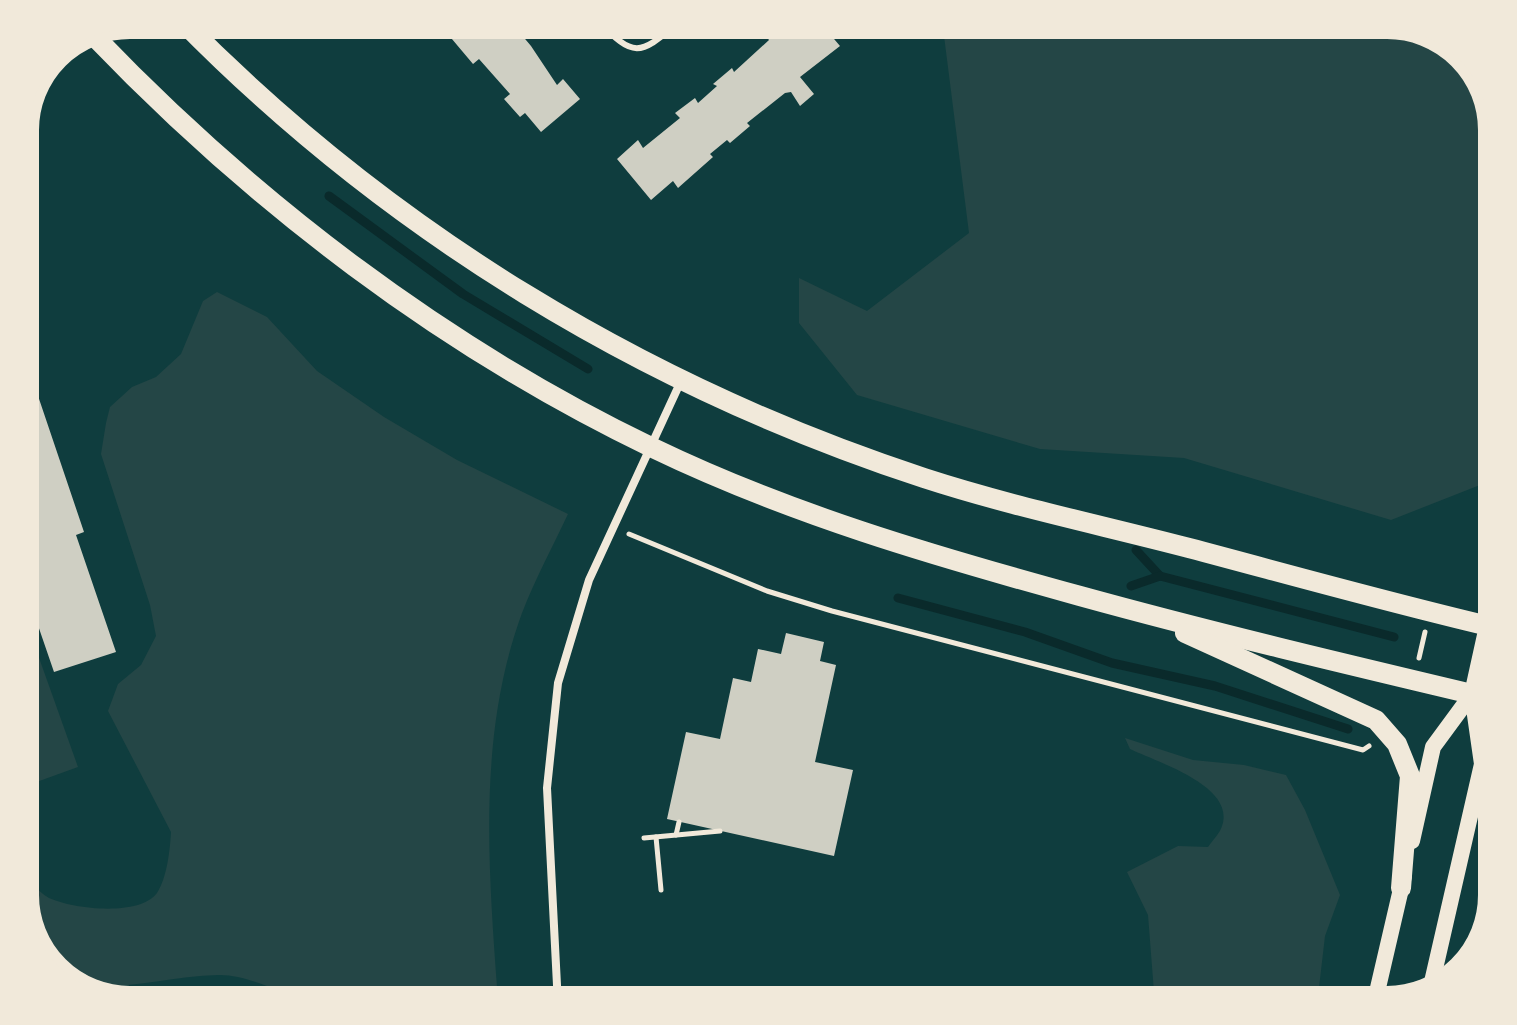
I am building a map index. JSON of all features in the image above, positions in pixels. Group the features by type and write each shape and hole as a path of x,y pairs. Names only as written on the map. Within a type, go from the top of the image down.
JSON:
{"main road":[{"path":"196,34 301,131 426,229 507,285 681,381 803,433 926,479 1483,625"},
{"path":"98,40 227,165 315,237 470,345 650,447 814,516 902,546 1138,612 1483,697"},
{"path":"1138,612 1352,706 1388,732 1405,759 1410,776 1401,888"},
{"path":"1377,991 1433,747 1472,694 1483,657"},
{"path":"1433,979 1482,764 1472,694"}],"street":[{"path":"557,991 547,788 551,725 575,618 613,527 681,381"}],"lane":[{"path":"611,34 620,44 634,49 649,47 665,34"}],"path":[{"path":"613,527 712,569 832,611 1363,750 1371,745"},
{"path":"1419,659 1427,628"},
{"path":"676,835 679,822"},
{"path":"644,838 720,831"},
{"path":"656,837 661,890"}],"shaded area":[{"path":"944,34 1387,34 1424,41 1440,50 1463,71 1476,93 1482,117 1483,486 1391,520 1184,458 1040,449 857,395 799,323 799,278 867,311 969,233"},
{"path":"217,292 267,317 317,371 384,417 457,460 568,514 522,613 498,704 492,751 489,845 495,991 281,991 227,975 101,987 87,981 62,963 41,932 34,902 34,885 44,895 60,902 89,908 121,908 148,901 157,893 166,872 171,832 108,711 118,684 141,665 156,636 150,605 101,454 110,407 132,387 156,377 181,354 203,301"},
{"path":"34,644 78,767 34,783"},
{"path":"1125,738 1193,760 1244,765 1286,775 1305,810 1340,895 1325,936 1319,991 1154,991 1148,915 1127,872 1178,846 1208,847 1221,829 1223,812 1206,787 1130,749"}],"building":[{"path":"448,34 521,34 557,85 563,79 580,99 541,132 525,113 520,117 504,99 510,94 479,59 473,64"},
{"path":"830,34 840,46 800,77 814,94 800,106 791,92 785,93 747,123 750,126 730,143 727,140 710,154 713,157 678,188 673,181 651,200 617,159 638,140 643,148 680,118 675,113 695,98 698,103 717,86 713,84 732,68 734,72 769,40 766,36"},
{"path":"34,384 84,532 76,535 116,652 54,672 34,614"},
{"path":"786,633 824,642 820,661 836,665 815,762 853,770 834,856 667,819 686,732 720,739 733,678 751,682 758,649 781,654"}],"waterway":[{"path":"329,196 463,294 588,369"},
{"path":"1136,550 1160,576"},
{"path":"1131,586 1160,576 1394,637"},
{"path":"898,598 1025,632 1112,663 1215,686 1348,729"}]}
